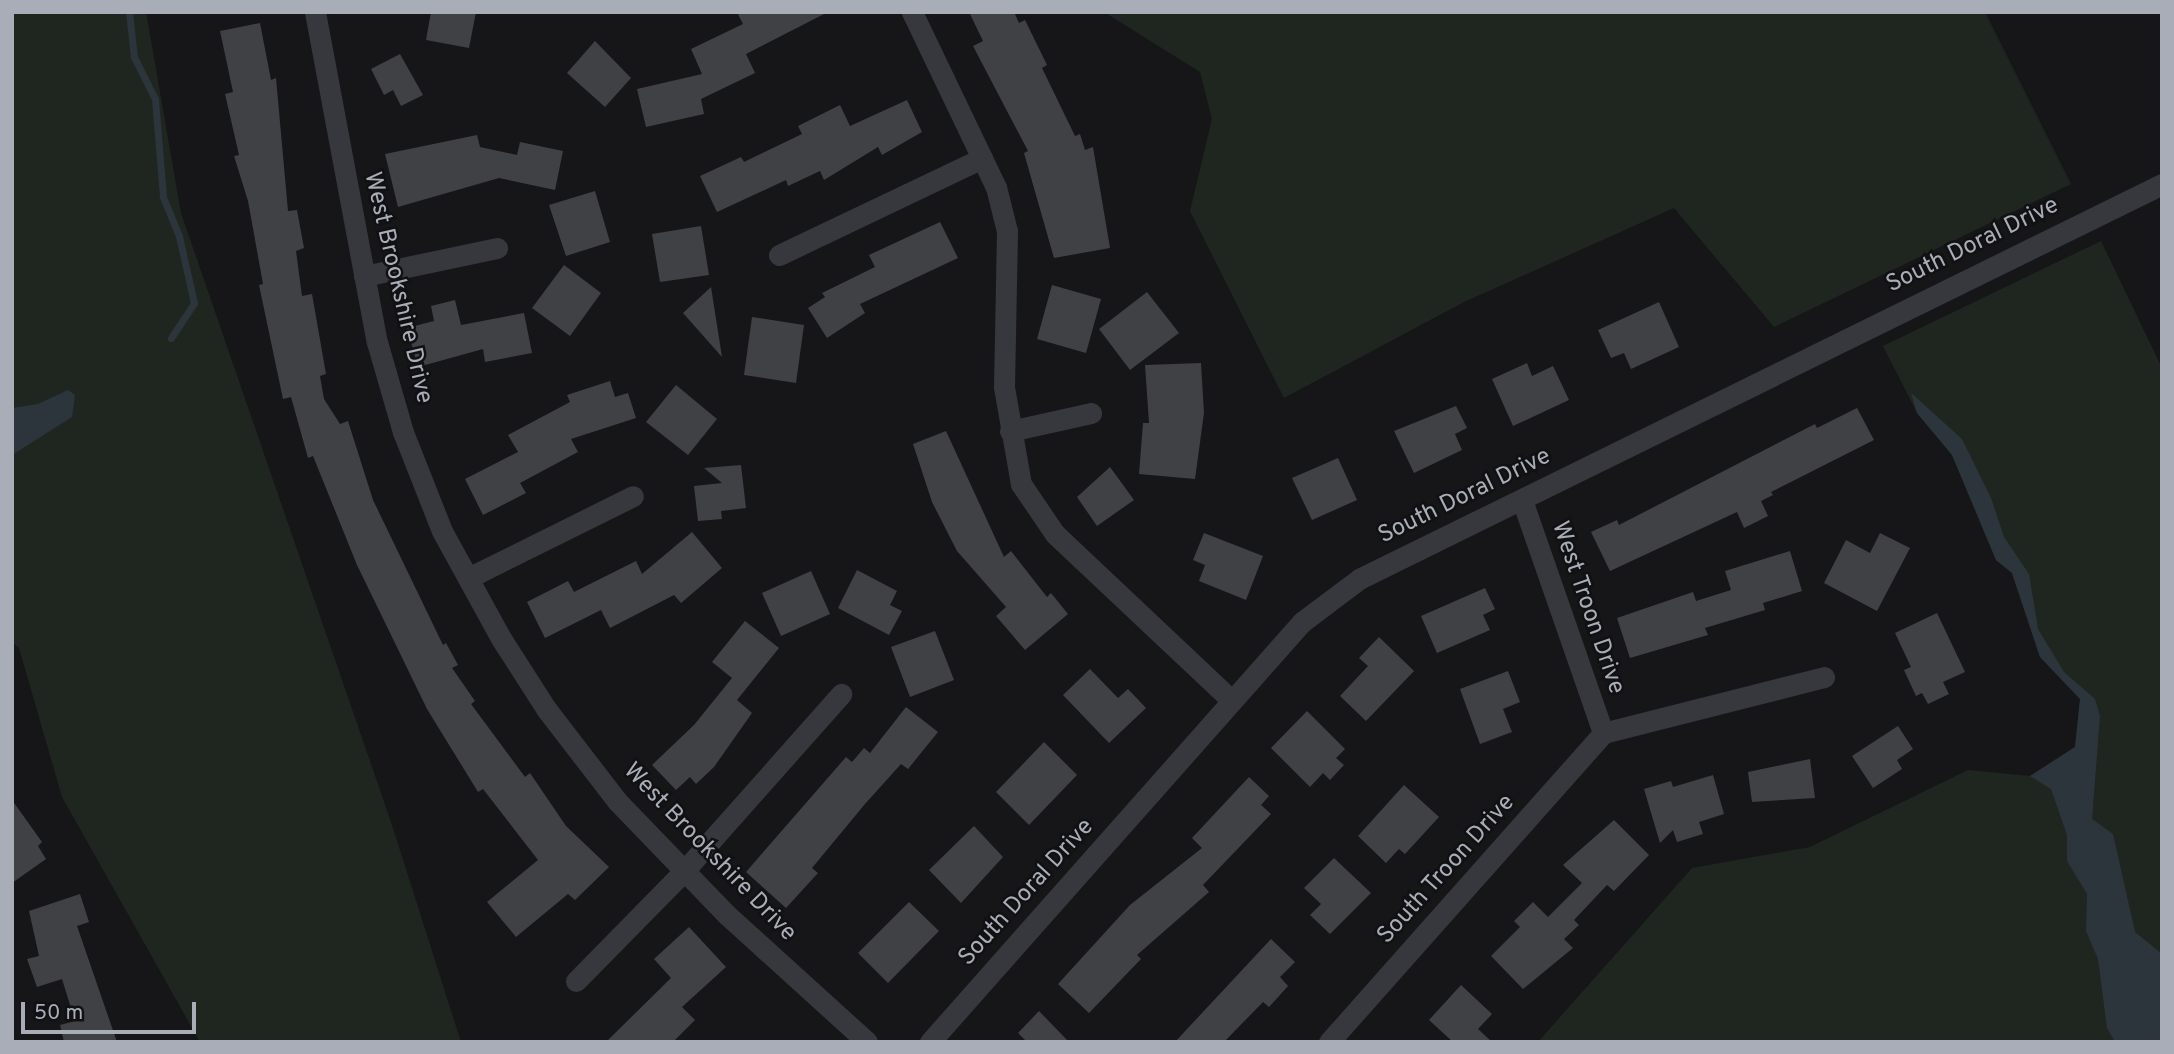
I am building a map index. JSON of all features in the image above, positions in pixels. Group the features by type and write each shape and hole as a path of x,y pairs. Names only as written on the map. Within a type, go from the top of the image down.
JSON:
{"street":[{"name":"West Brookshire Drive","path":"315,12 363,276 403,432 442,531 547,710 617,801 684,871 867,1042"},
{"path":"912,12 996,187 1007,231 1004,387 1021,485 1055,534 1232,701"},
{"path":"779,255 982,158"},
{"name":"South Doral Drive","path":"930,1042 1302,622 1359,579 2162,184"},
{"path":"363,276 497,248"},
{"path":"1010,431 1091,413"},
{"path":"468,578 633,496"},
{"name":"West Troon Drive","path":"1522,500 1603,733"},
{"path":"1603,733 1824,677"},
{"path":"576,981 684,871 841,694"},
{"name":"South Troon Drive","path":"1329,1042 1603,733"}],"shaded area":[{"path":"12,12 146,12 181,213 391,822 461,1042 200,1042 62,797 19,648 12,642"},
{"path":"1104,12 1985,12 2071,184 1774,327 1674,208 1464,302 1284,398 1190,211 1212,119 1200,72"},
{"path":"2101,241 2162,368 2162,1042 1538,1042 1692,868 1810,847 1968,770 2030,776 2075,747 2080,699 2040,657 2012,573 1996,560 1952,455 1917,413 1883,346"},
{"path":"68,390 75,395 72,417 12,455 12,408 38,404"},
{"path":"1911,393 1962,439 1991,498 2004,537 2029,574 2038,629 2064,672 2095,699 2100,716 2092,819 2113,834 2135,932 2162,954 2162,1042 2115,1042 2107,1028 2098,959 2086,931 2087,894 2067,861 2067,835 2051,789 2030,776 2075,747 2080,699 2040,657 2012,573 1996,560 1952,455 1917,413"}],"building":[{"path":"431,12 476,12 469,48 426,40"},
{"path":"737,12 828,12 746,54 755,73 701,99 704,114 646,127 637,89 702,74 691,49 743,24"},
{"path":"969,12 1014,12 1019,23 1025,20 1047,65 1042,68 1075,136 1080,134 1085,150 1093,147 1110,248 1054,258 1024,153 1028,151 973,46 983,41"},
{"path":"260,23 271,80 276,78 288,211 297,210 304,248 296,251 302,296 312,294 326,374 320,376 324,399 340,424 348,421 373,500 443,645 446,643 458,665 452,668 475,701 471,704 525,777 530,773 566,826 609,867 575,900 568,894 516,937 487,902 538,860 483,789 478,792 427,709 357,565 313,456 308,458 291,397 283,399 259,285 263,284 248,201 234,156 239,155 225,94 233,92 220,31"},
{"path":"595,41 631,78 605,107 567,73"},
{"path":"400,54 423,95 401,106 393,90 384,95 371,69"},
{"path":"907,100 922,132 882,155 878,147 824,180 820,171 788,186 786,180 717,212 700,176 741,157 744,162 802,134 798,126 840,105 850,126"},
{"path":"477,135 480,147 517,155 520,142 563,151 555,190 499,178 398,207 385,154"},
{"path":"595,191 610,242 566,256 549,205"},
{"path":"940,222 958,258 860,304 865,313 827,338 808,308 825,297 822,293 875,267 869,255"},
{"path":"701,226 709,275 660,282 652,234"},
{"path":"564,265 601,293 570,336 532,308"},
{"path":"1052,285 1101,299 1086,353 1037,339"},
{"path":"711,287 722,357 683,313"},
{"path":"1147,292 1179,333 1130,370 1099,329"},
{"path":"455,300 461,325 524,313 532,353 485,362 483,349 418,367 407,328 434,321 431,306"},
{"path":"1659,302 1679,347 1631,369 1624,353 1611,358 1598,330"},
{"path":"752,317 804,325 796,383 744,375"},
{"path":"1201,363 1204,413 1195,479 1139,474 1143,423 1149,423 1145,365"},
{"path":"1527,363 1532,376 1553,366 1569,400 1513,426 1492,379"},
{"path":"610,381 615,397 628,393 636,418 571,439 578,452 520,483 526,493 483,515 465,479 518,452 508,435 570,402 567,395"},
{"path":"676,385 717,419 688,455 646,422"},
{"path":"1456,406 1467,428 1455,434 1462,450 1414,473 1394,431"},
{"path":"1857,408 1874,440 1771,492 1773,495 1761,501 1768,516 1744,528 1737,512 1610,571 1591,532 1617,520 1619,525 1815,424 1817,428"},
{"path":"946,431 1004,557 1011,551 1047,597 1051,593 1068,614 1025,650 996,616 1006,607 957,551 932,502 913,444"},
{"path":"1338,458 1357,500 1312,520 1292,478"},
{"path":"741,465 746,508 721,511 722,519 698,521 694,486 722,483 704,468"},
{"path":"1110,467 1134,500 1097,526 1077,497"},
{"path":"692,532 722,568 681,603 674,595 610,628 601,610 545,638 527,602 568,581 574,592 636,561 642,574"},
{"path":"1204,533 1263,556 1246,600 1199,581 1205,565 1193,560"},
{"path":"1880,533 1910,548 1877,611 1824,583 1846,540 1870,553"},
{"path":"1790,551 1802,591 1763,603 1765,610 1705,628 1708,635 1630,658 1617,618 1693,592 1696,601 1731,590 1725,571"},
{"path":"857,570 897,591 890,605 902,611 889,635 838,608"},
{"path":"811,571 830,614 781,636 762,593"},
{"path":"1485,588 1495,609 1483,615 1490,630 1437,653 1421,616"},
{"path":"1937,613 1965,672 1943,682 1949,694 1928,704 1922,693 1916,696 1904,670 1911,667 1895,633"},
{"path":"745,621 779,648 737,700 752,713 714,767 696,784 690,777 676,790 652,765 694,725 732,678 712,662"},
{"path":"935,631 954,680 910,697 891,647"},
{"path":"1379,637 1414,671 1366,721 1340,696 1368,666 1359,658"},
{"path":"1090,669 1118,698 1128,689 1146,708 1109,743 1063,695"},
{"path":"1508,671 1520,702 1503,709 1512,732 1480,744 1460,689"},
{"path":"906,707 938,732 908,769 901,764 865,804 812,868 818,873 786,908 746,872 846,757 852,762 864,748 870,753"},
{"path":"1307,711 1345,749 1336,758 1344,765 1330,780 1323,773 1310,787 1271,748"},
{"path":"1898,726 1913,749 1897,760 1902,769 1873,788 1852,756"},
{"path":"1044,742 1077,775 1029,825 996,792"},
{"path":"1810,759 1815,798 1752,802 1748,772"},
{"path":"1713,775 1724,814 1699,822 1703,834 1677,842 1673,830 1660,843 1644,789 1671,781 1673,787"},
{"path":"1249,777 1269,796 1261,805 1271,814 1203,885 1209,892 1137,955 1141,959 1089,1013 1058,984 1130,905 1202,848 1192,838"},
{"path":"1404,785 1439,817 1405,854 1399,849 1386,863 1358,836"},
{"path":"12,800 42,842 38,846 46,859 12,883"},
{"path":"1614,820 1649,855 1614,891 1607,885 1574,920 1579,925 1564,939 1573,948 1523,989 1491,956 1520,927 1514,921 1533,902 1548,917 1582,883 1563,865"},
{"path":"974,826 1003,857 961,903 929,870"},
{"path":"1334,858 1371,893 1330,934 1310,915 1321,904 1304,888"},
{"path":"80,894 89,922 77,926 117,1042 64,1042 60,1025 75,1021 62,979 37,987 27,959 39,956 29,911"},
{"path":"909,902 939,931 888,983 858,953"},
{"path":"689,927 726,967 682,1007 695,1020 673,1042 606,1042 671,978 654,959"},
{"path":"1271,939 1295,962 1280,977 1288,986 1269,1007 1263,1002 1224,1042 1175,1042"},
{"path":"1461,985 1492,1014 1478,1029 1492,1042 1453,1042 1429,1020"},
{"path":"1039,1011 1069,1042 1027,1042 1018,1033"}],"waterway":[{"path":"129,12 134,57 155,99 163,197 179,236 194,303 171,338"}]}
